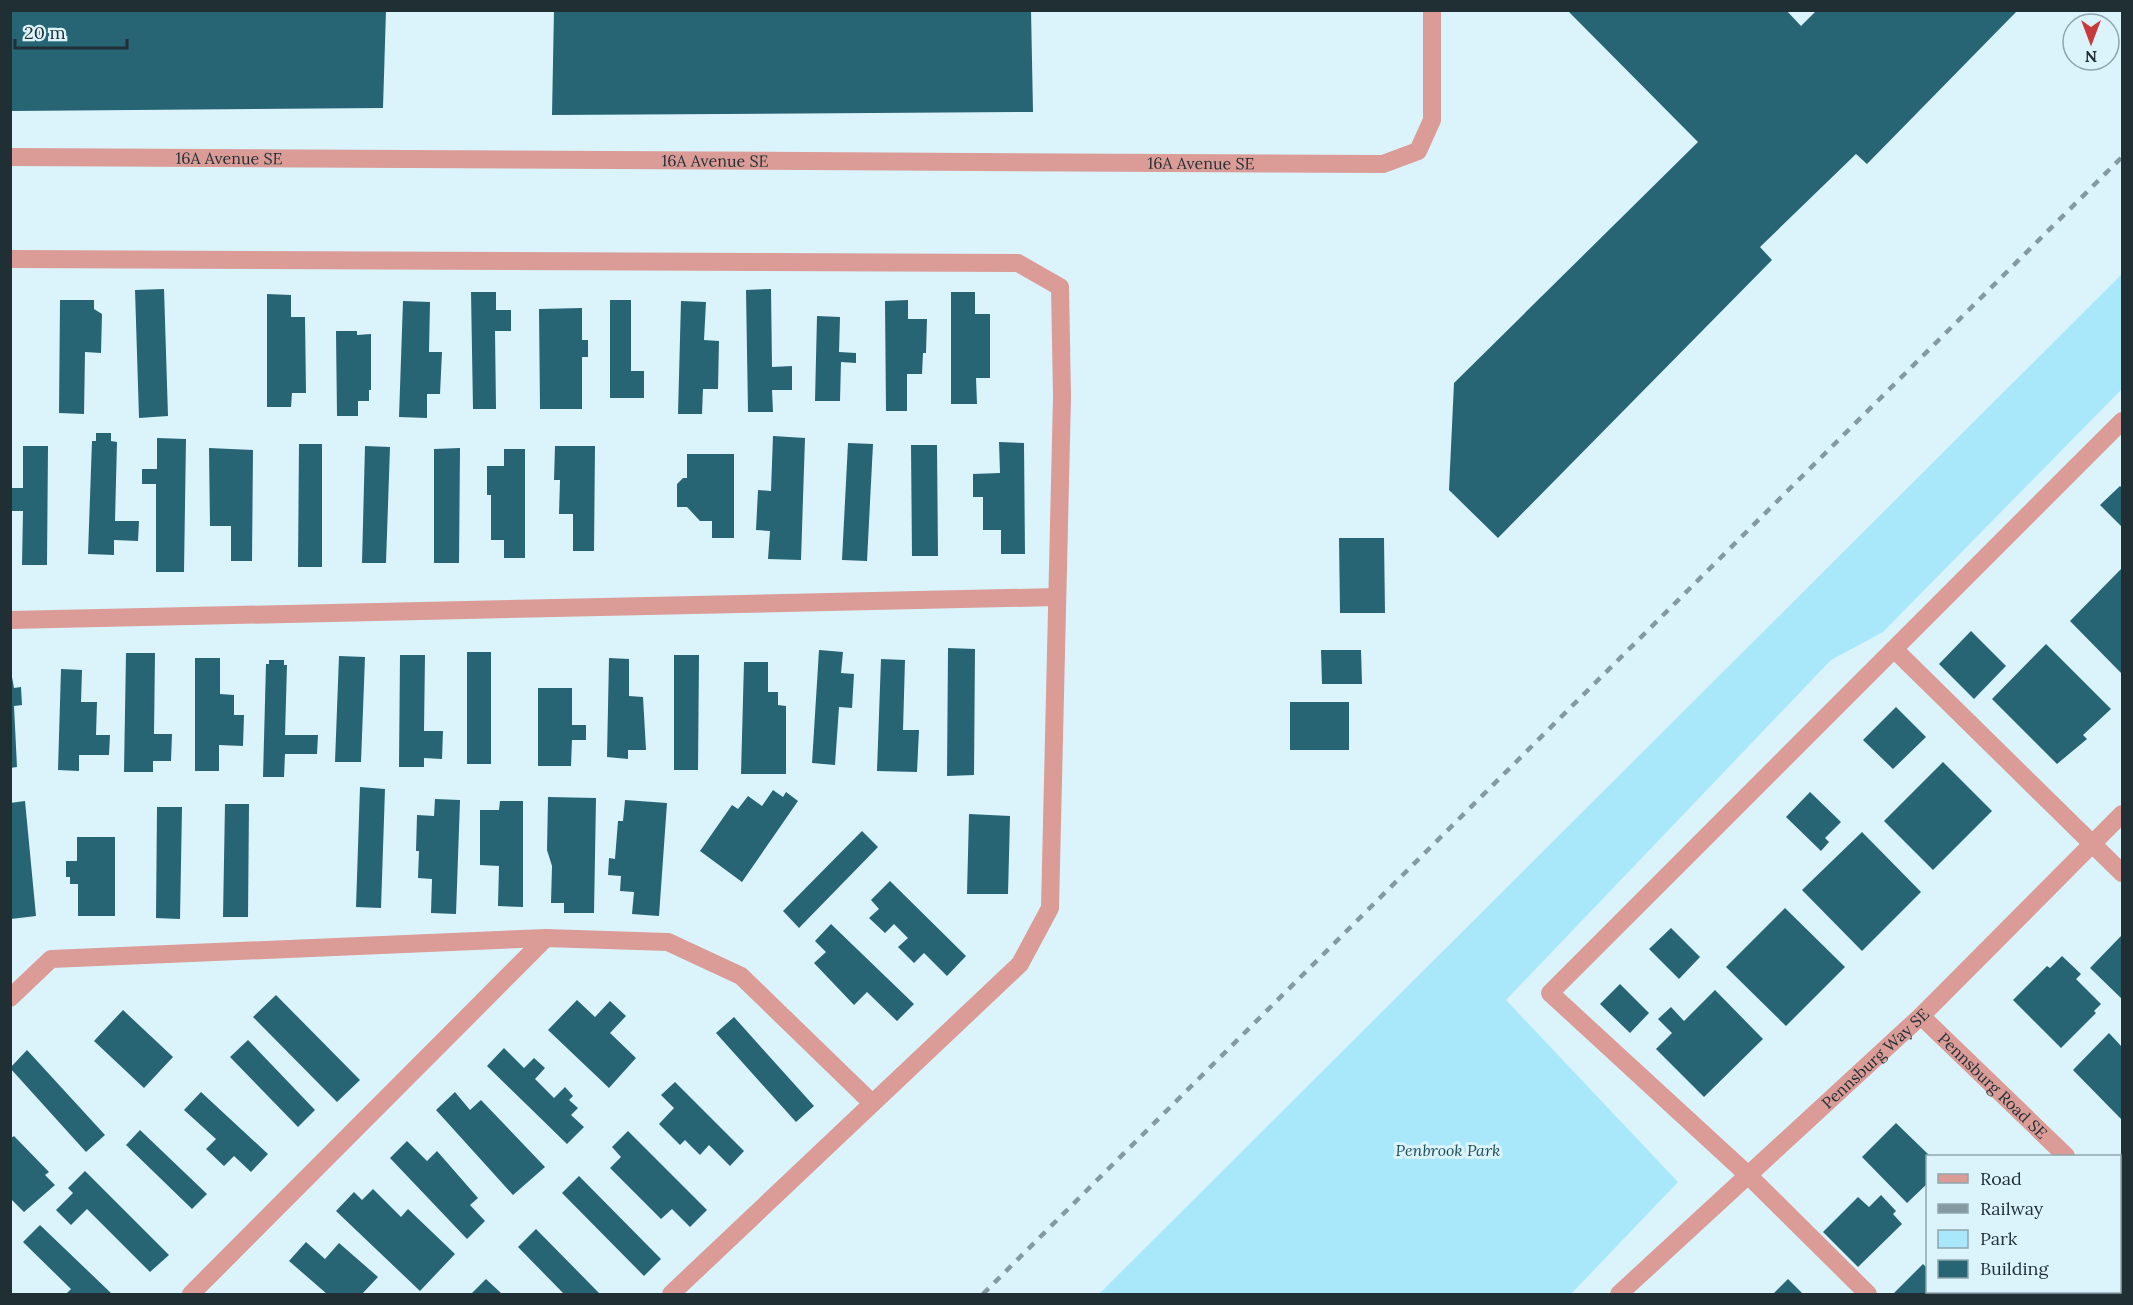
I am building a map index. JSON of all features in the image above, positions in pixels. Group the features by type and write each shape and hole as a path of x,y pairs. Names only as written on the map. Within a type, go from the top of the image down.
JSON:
{"street":[{"name":"16A Avenue SE","path":"10,157 1383,164 1418,151 1432,120 1432,10"},
{"path":"10,259 1018,263 1060,287 1062,397 1050,908 1020,964 671,1294"},
{"path":"1868,1294 1748,1175 1550,993 2122,421"},
{"path":"10,620 1057,597"},
{"path":"1894,649 2122,873"},
{"name":"Pennsburg Way SE","path":"1619,1294 1921,1016 2122,813"},
{"path":"10,998 51,959 546,938 669,942 741,976 872,1103"},
{"path":"191,1294 546,938"},
{"name":"Pennsburg Road SE","path":"1921,1016 2065,1155"}],"green space":[{"name":"Penbrook Park","path":"2122,274 2122,389 1883,632 1831,660 1506,1000 1678,1182 1571,1294 1099,1294"}],"building":[{"path":"10,10 386,10 383,108 10,111"},
{"path":"554,10 1031,10 1033,112 552,115"},
{"path":"1567,10 1786,10 1801,26 1817,10 2018,10 1867,164 1856,154 1760,247 1772,260 1498,538 1449,490 1454,383 1698,142"},
{"path":"164,289 168,416 139,418 135,290"},
{"path":"771,289 772,367 792,366 792,390 772,390 773,412 748,412 746,290"},
{"path":"471,292 496,292 496,310 511,310 511,331 495,331 496,409 473,409"},
{"path":"951,292 975,292 975,314 990,314 990,378 976,378 977,404 951,404"},
{"path":"267,294 291,295 291,317 305,317 306,393 292,393 291,407 267,407"},
{"path":"60,300 94,300 94,309 102,314 101,353 85,352 84,414 59,413"},
{"path":"610,300 631,300 631,371 644,371 644,398 610,398"},
{"path":"908,300 908,319 927,319 926,353 923,353 922,374 907,374 907,411 886,411 885,301"},
{"path":"403,301 430,302 429,352 442,352 440,394 427,394 427,418 399,417"},
{"path":"681,301 706,302 704,340 719,341 718,389 703,389 702,414 678,414"},
{"path":"582,308 582,340 588,340 588,357 582,357 582,409 540,409 539,309"},
{"path":"817,316 840,317 839,352 856,353 856,363 841,362 840,401 815,401"},
{"path":"336,331 357,331 357,335 371,334 371,390 369,390 369,401 358,401 358,416 337,416"},
{"path":"96,433 111,433 111,441 117,442 115,521 139,521 138,541 114,540 114,555 88,554 92,441 96,441"},
{"path":"773,436 805,438 801,560 768,559 770,531 756,530 758,490 771,491"},
{"path":"157,438 186,439 184,572 156,572 156,484 142,484 142,469 157,469"},
{"path":"999,442 1024,443 1025,554 1001,554 1001,530 983,530 983,497 973,497 973,474 1000,473"},
{"path":"848,443 873,444 867,561 842,560"},
{"path":"299,444 322,444 322,567 298,567"},
{"path":"911,445 937,445 938,556 912,556"},
{"path":"23,446 48,446 47,565 22,565 23,511 10,511 10,488 23,488"},
{"path":"365,446 390,447 386,563 362,563"},
{"path":"555,446 595,446 594,551 573,551 573,514 559,514 560,480 554,480"},
{"path":"209,448 253,450 252,561 231,561 231,526 210,526"},
{"path":"460,448 459,563 434,563 434,449"},
{"path":"504,449 525,449 525,558 504,558 504,540 491,540 491,495 487,495 487,466 504,466"},
{"path":"687,454 734,454 734,538 712,538 712,521 700,521 687,507 677,507 677,484 683,478 687,478"},
{"path":"2120,486 2122,488 2122,527 2100,505"},
{"path":"1339,538 1384,538 1385,613 1340,613"},
{"path":"2122,568 2122,674 2070,621"},
{"path":"1971,631 2006,666 1974,699 1939,664"},
{"path":"2046,644 2111,709 2083,735 2087,739 2057,764 1992,699"},
{"path":"948,648 975,649 974,775 947,776"},
{"path":"819,650 843,652 841,673 854,674 852,708 839,707 835,765 812,763"},
{"path":"1321,650 1361,650 1362,684 1322,684"},
{"path":"467,652 491,652 491,764 467,764"},
{"path":"126,653 155,653 154,734 172,734 171,761 153,761 153,772 124,772"},
{"path":"400,655 425,655 424,731 443,731 442,759 424,758 424,767 399,767"},
{"path":"674,655 699,655 698,770 674,770"},
{"path":"339,656 365,657 361,762 335,762"},
{"path":"195,658 220,658 220,694 234,695 234,715 244,715 243,746 219,745 219,771 195,771"},
{"path":"609,658 629,659 629,696 643,697 646,750 628,750 628,759 607,757"},
{"path":"881,659 905,660 903,730 919,730 917,772 877,771"},
{"path":"269,660 284,660 284,665 287,665 285,735 318,735 317,754 285,754 284,777 263,777 266,664 269,664"},
{"path":"744,662 768,662 768,692 778,692 778,705 786,706 786,774 741,774"},
{"path":"10,666 14,688 21,687 22,705 14,706 17,767 10,768"},
{"path":"61,669 82,670 81,702 97,702 96,735 110,735 109,755 79,755 79,771 58,770"},
{"path":"538,688 572,688 572,725 586,725 586,740 572,740 571,766 538,766"},
{"path":"1290,702 1349,702 1349,750 1290,750"},
{"path":"1896,707 1926,737 1893,769 1863,740"},
{"path":"1943,762 1992,811 1933,870 1884,821"},
{"path":"360,787 385,789 381,908 356,907"},
{"path":"773,790 783,797 786,792 798,801 742,882 700,851 732,805 738,809 748,796 762,806"},
{"path":"1810,792 1841,822 1825,838 1829,842 1821,851 1786,817"},
{"path":"548,797 596,798 594,913 564,913 564,903 551,903 552,866 547,850"},
{"path":"435,799 460,800 456,914 431,913 432,879 418,878 417,815 434,816"},
{"path":"625,800 667,803 659,916 632,914 634,892 620,891 621,876 608,875 609,858 615,859 618,821 623,821"},
{"path":"25,801 36,916 11,919 10,803"},
{"path":"500,801 523,801 523,907 498,906 499,866 480,865 480,810 499,810"},
{"path":"225,804 249,804 248,917 223,917"},
{"path":"157,807 182,807 180,919 156,918"},
{"path":"969,814 1010,816 1008,894 967,894"},
{"path":"862,831 878,847 799,928 783,911"},
{"path":"1862,832 1921,892 1862,951 1802,890"},
{"path":"77,837 115,837 115,916 78,916 78,884 70,884 70,877 66,877 66,861 77,861"},
{"path":"890,881 966,956 947,976 924,953 914,963 898,947 908,938 894,924 885,933 869,918 879,909 871,900"},
{"path":"1785,908 1845,967 1786,1026 1726,967"},
{"path":"831,924 914,1004 897,1021 867,992 854,1005 814,963 826,952 815,941"},
{"path":"1671,928 1700,957 1679,979 1649,949"},
{"path":"2122,935 2122,999 2090,968"},
{"path":"2062,956 2081,974 2076,979 2101,1004 2094,1011 2096,1013 2061,1048 2013,1000 2047,966 2050,968"},
{"path":"1620,984 1649,1013 1630,1033 1600,1004"},
{"path":"1715,990 1763,1039 1704,1097 1656,1049 1672,1033 1658,1019 1671,1007 1684,1021"},
{"path":"276,995 360,1080 337,1102 253,1017"},
{"path":"577,1000 595,1017 610,1001 626,1016 610,1033 636,1058 609,1088 548,1030"},
{"path":"123,1010 173,1057 144,1088 94,1041"},
{"path":"734,1017 814,1106 796,1122 716,1033"},
{"path":"2109,1033 2122,1047 2122,1120 2073,1070"},
{"path":"248,1040 315,1110 298,1127 230,1057"},
{"path":"504,1048 524,1068 534,1058 545,1068 535,1079 554,1098 565,1087 573,1096 569,1100 578,1108 571,1115 584,1127 567,1144 487,1066"},
{"path":"27,1050 105,1135 86,1152 10,1068"},
{"path":"675,1082 744,1151 730,1166 709,1145 700,1155 685,1140 680,1145 659,1124 674,1108 661,1095"},
{"path":"201,1092 268,1154 251,1172 234,1156 224,1166 206,1149 216,1139 184,1110"},
{"path":"455,1092 470,1110 481,1100 545,1167 513,1195 436,1110"},
{"path":"1896,1123 1929,1155 1926,1155 1926,1185 1907,1203 1862,1157"},
{"path":"140,1130 207,1194 192,1209 126,1145"},
{"path":"628,1131 707,1210 690,1227 672,1209 661,1219 610,1168 621,1157 612,1147"},
{"path":"14,1136 49,1172 45,1175 55,1185 24,1212 10,1198 10,1139"},
{"path":"407,1141 427,1161 437,1151 478,1198 470,1205 485,1221 467,1239 390,1158"},
{"path":"85,1171 169,1255 150,1272 87,1209 71,1225 56,1210 73,1193 68,1188"},
{"path":"579,1176 661,1259 644,1276 562,1193"},
{"path":"373,1189 401,1217 408,1209 455,1254 420,1291 336,1211 354,1192 362,1200"},
{"path":"1881,1195 1896,1211 1893,1214 1902,1224 1858,1267 1823,1232 1858,1197 1869,1207"},
{"path":"40,1225 112,1294 66,1294 71,1289 23,1242"},
{"path":"536,1229 600,1294 564,1294 518,1247"},
{"path":"306,1242 325,1259 339,1243 378,1277 362,1294 327,1294 289,1261"},
{"path":"1923,1264 1926,1267 1926,1293 1953,1294 1893,1294"},
{"path":"486,1279 502,1294 471,1294"},
{"path":"1788,1279 1803,1294 1773,1294"},
{"path":"2005,1293 2074,1293 2073,1294"}],"railway":[{"path":"983,1294 2122,157"}]}
